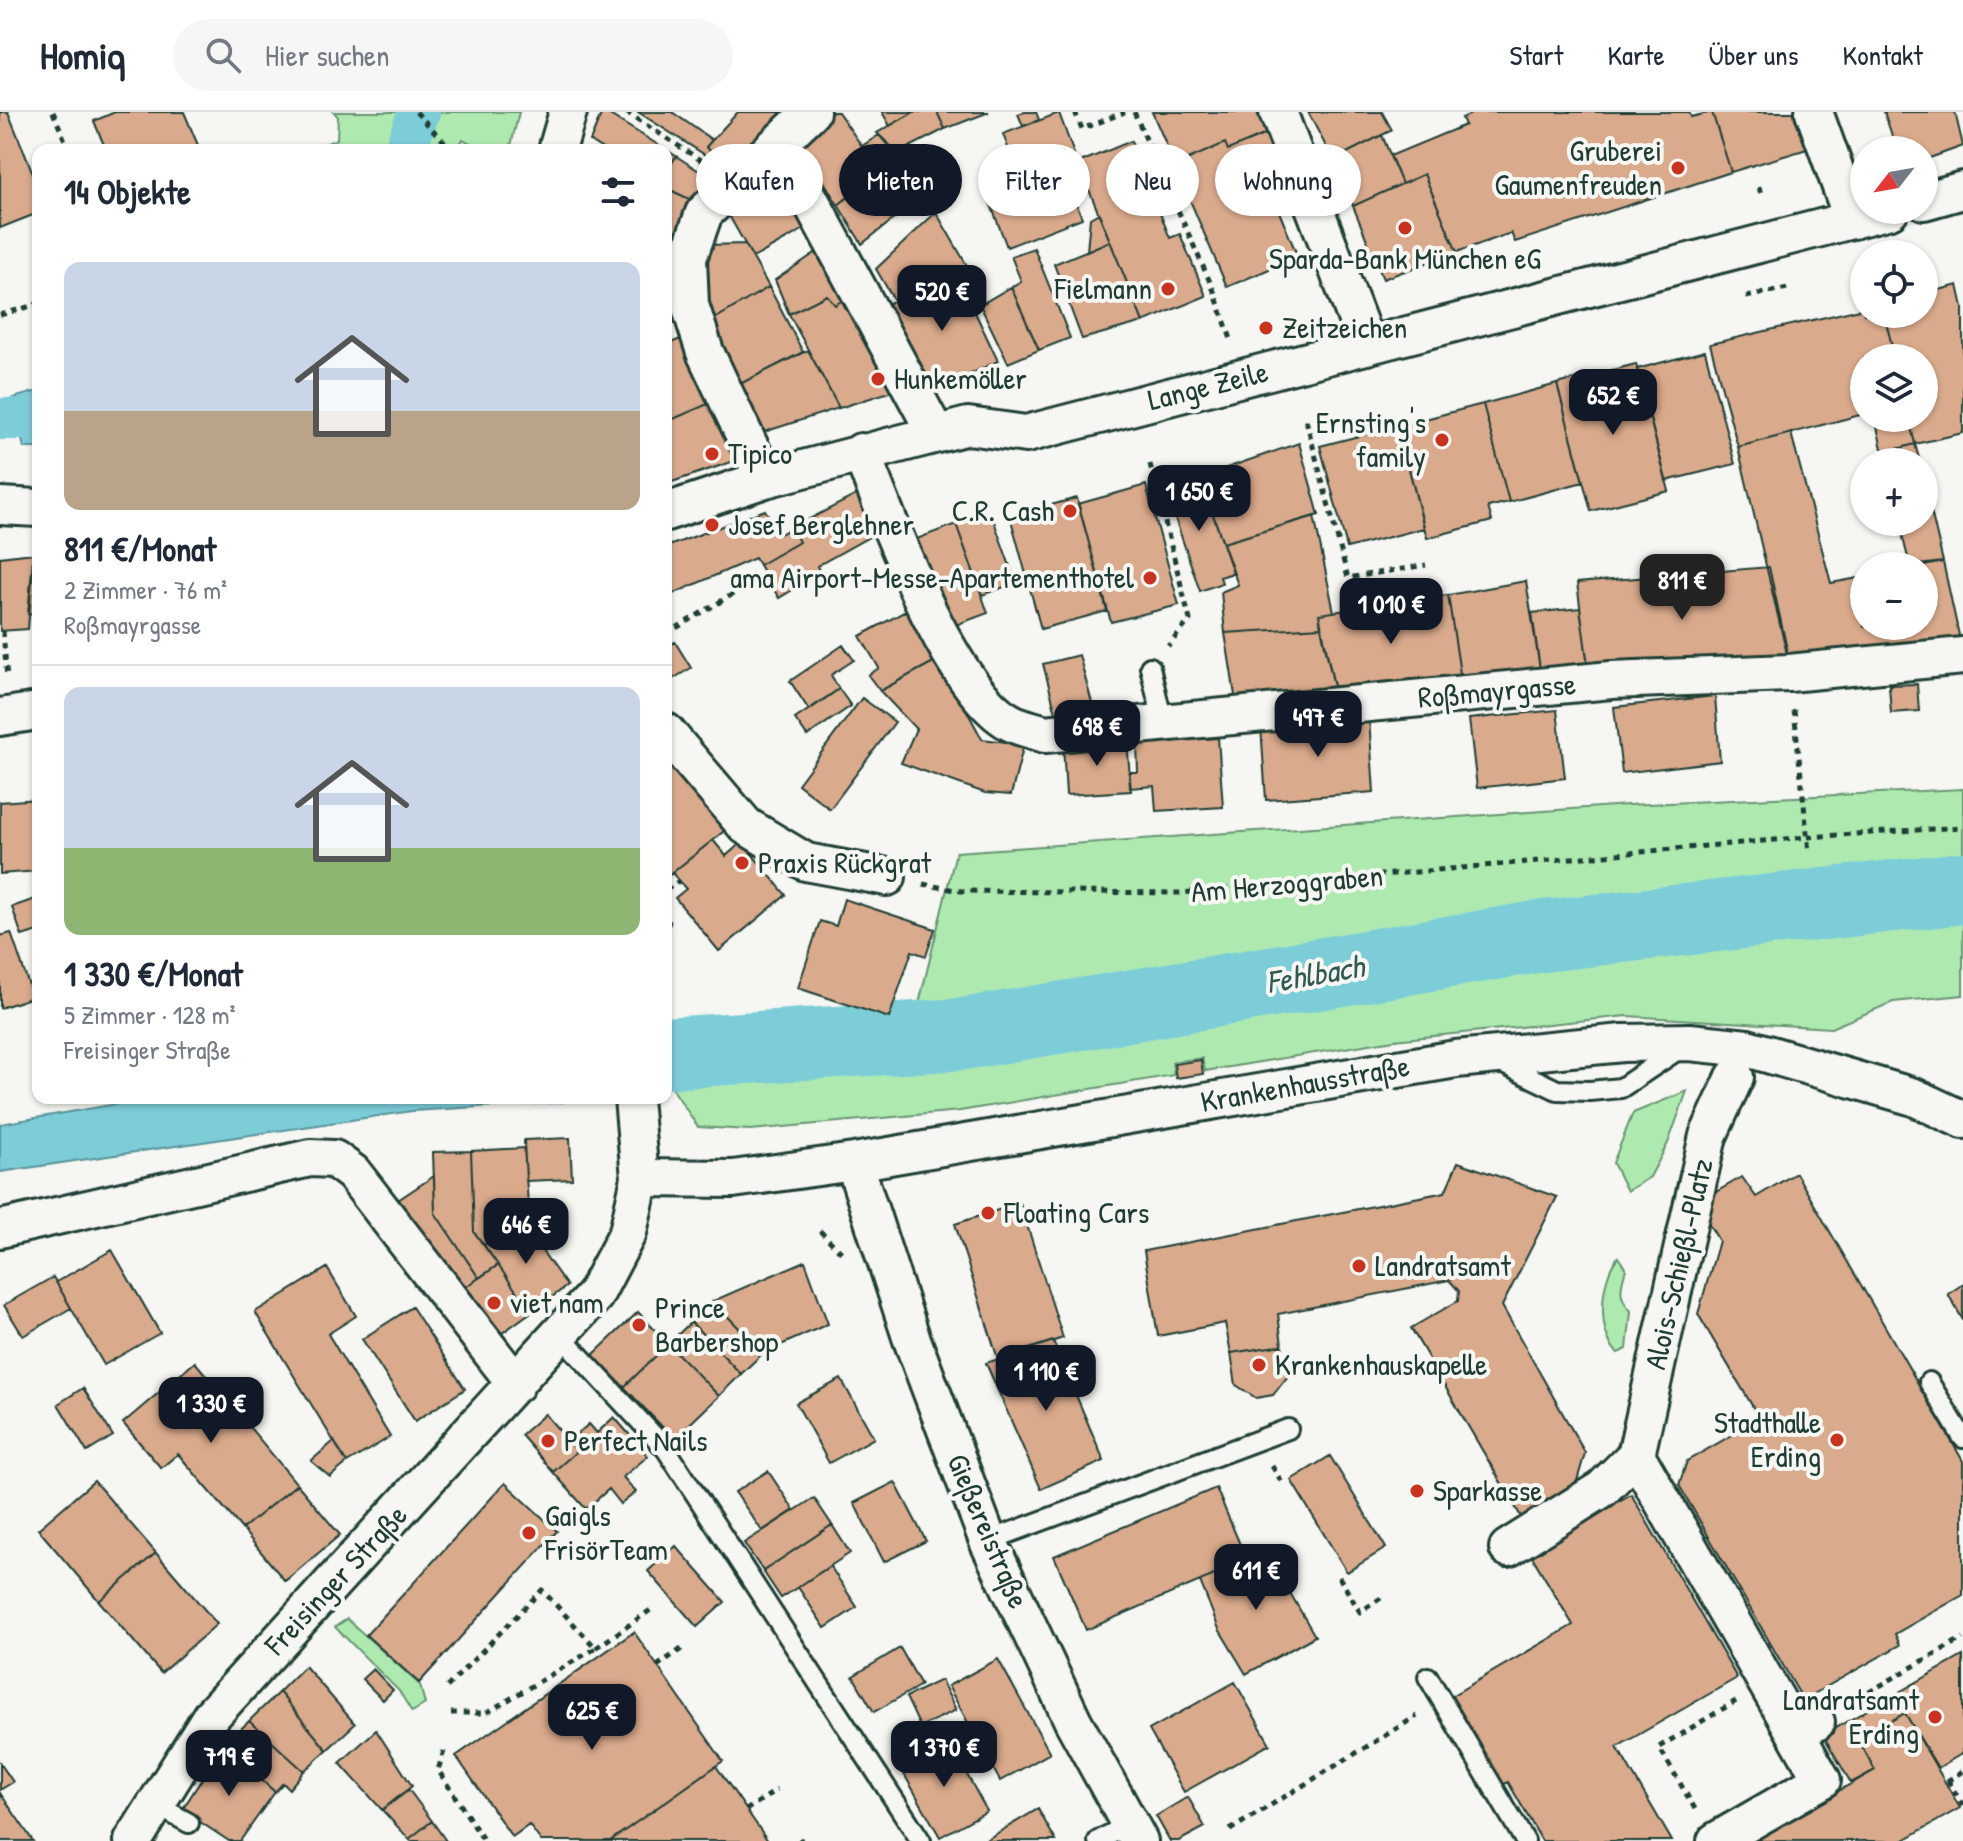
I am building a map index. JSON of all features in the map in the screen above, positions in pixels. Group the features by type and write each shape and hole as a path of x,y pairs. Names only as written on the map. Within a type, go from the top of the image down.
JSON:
{"street":[{"path":"559,144 568,112"},
{"path":"811,112 779,142 936,434"},
{"path":"1278,112 1367,346"},
{"path":"1814,112 1850,212"},
{"path":"1938,197 1963,190"},
{"path":"703,216 688,258 690,305 705,352 765,479"},
{"name":"Lange Zeile","path":"672,510 861,452 968,426 1026,434 1850,221"},
{"name":"Roßmayrgasse","path":"861,452 939,635 983,699 1010,722 1045,734 1611,680 1789,673 1963,656"},
{"path":"0,506 32,508"},
{"path":"0,717 32,712"},
{"path":"672,739 746,826 806,862 887,877"},
{"name":"Krankenhausstraße","path":"640,1178 718,1181 854,1162 1426,1064 1571,1045 1690,1042 1747,1048 1914,1097 1963,1120"},
{"name":"Alois-Schießl-Platz","path":"1636,1455 1708,1136 1735,1077"},
{"name":"Freisinger Straße","path":"133,1841 211,1716 595,1295 628,1232 640,1178 633,1104"},
{"path":"0,1229 310,1158 334,1159 353,1173 516,1384"},
{"name":"Gießereistraße","path":"854,1162 911,1337 988,1541 1073,1721 1122,1835"},
{"path":"1508,1548 1602,1489 1636,1455 1767,1683 1806,1728 1822,1780 1707,1828"}],"lane":[{"path":"1150,667 1163,723"},
{"path":"560,1335 666,1449 921,1841"},
{"path":"1929,1382 1963,1438"},
{"path":"988,1541 1288,1429"},
{"path":"1428,1677 1525,1841"},
{"path":"156,1805 189,1823"}],"path":[{"path":"53,112 66,144"},
{"path":"416,112 446,144"},
{"path":"626,112 696,157"},
{"path":"1075,112 1082,129 1125,112"},
{"path":"1134,112 1214,291 1245,377"},
{"path":"1759,187 1762,198"},
{"path":"1746,297 1792,287"},
{"path":"0,315 32,306"},
{"path":"1306,420 1348,578 1426,565"},
{"path":"1150,464 1190,620 1150,667"},
{"path":"672,630 765,575"},
{"path":"3,631 5,653"},
{"path":"1793,705 1809,852"},
{"name":"Am Herzoggraben","path":"887,877 961,891 1180,893 1808,837 1963,827"},
{"path":"672,886 679,881"},
{"path":"1339,1577 1360,1612 1381,1598"},
{"path":"447,1687 542,1590 596,1648"},
{"path":"451,1713 486,1713 596,1648 652,1609"},
{"path":"1806,1728 1963,1638"},
{"path":"657,1666 683,1648"},
{"path":"1707,1828 1659,1747 1767,1683"},
{"path":"1230,1830 1404,1724"},
{"path":"444,1751 438,1770 484,1841"},
{"path":"1963,1771 1946,1781 1963,1806"},
{"path":"746,1810 777,1790"}],"green space":[{"path":"334,112 519,112 511,144 472,144 463,139 460,144 325,144 337,139 338,117"},
{"path":"1963,789 1963,995 1893,1002 1831,1028 1627,1016 1394,1040 1205,1071 1202,1058 1172,1062 1174,1075 960,1111 750,1130 698,1127 672,1088 740,1074 906,1057 956,852 1628,805"},
{"path":"1687,1091 1668,1143 1650,1177 1627,1191 1613,1163 1633,1113"},
{"path":"1618,1257 1626,1269 1622,1296 1631,1311 1627,1349 1618,1353 1606,1333 1603,1306 1607,1278"},
{"path":"347,1619 420,1685 425,1704 412,1712 399,1691 335,1627"}],"water":[{"path":"32,393 32,448 24,448 13,398"},
{"path":"672,1021 908,1022 904,1053 672,1071"},
{"path":"116,1104 528,1104 412,1111 0,1172 0,1124"}],"building":[{"path":"0,112 8,112 32,171 32,215 0,228"},
{"path":"115,112 184,112 197,144 104,144 94,121"},
{"path":"602,112 605,112 657,144 595,144 590,141"},
{"path":"638,112 672,112 712,140 709,144 696,144 696,149"},
{"path":"738,112 797,112 766,144 709,144"},
{"path":"833,112 838,112 860,144 839,144 838,205 823,180 823,144 801,144 799,140"},
{"path":"882,112 914,112 890,126"},
{"path":"914,112 937,112 945,129 916,144 889,144 877,133"},
{"path":"937,112 989,112 945,129"},
{"path":"1036,112 1039,120 1023,126 1018,114"},
{"path":"1152,112 1257,112 1266,134 1242,144 1215,144 1215,147 1199,154 1199,144 1166,144"},
{"path":"1308,112 1382,112 1392,130 1361,146 1325,144"},
{"path":"1475,112 1689,112 1691,117 1712,112 1731,172 1515,242 1511,233 1457,252 1424,174 1402,184 1390,156 1465,125 1462,118"},
{"path":"1712,112 1795,112 1807,149 1731,172"},
{"path":"1884,112 1955,112 1963,146 1938,155 1938,136 1892,136"},
{"path":"1059,113 1070,144 1007,144 1003,134"},
{"path":"1266,134 1270,144 1242,144"},
{"path":"879,135 887,144 865,144"},
{"path":"1382,135 1402,184 1361,202 1361,146"},
{"path":"1215,147 1215,216 1281,216 1298,257 1227,287 1197,216 1199,154"},
{"path":"1106,151 1106,216 1161,216 1170,238 1180,234 1206,296 1143,322 1090,192 1090,158"},
{"path":"676,156 696,169 696,202 672,191 672,163"},
{"path":"1424,174 1457,252 1383,279 1357,216 1361,216 1361,202"},
{"path":"672,191 696,202 696,207 672,260"},
{"path":"1099,213 1110,241 1087,251 1090,218"},
{"path":"729,216 806,216 811,225 753,258"},
{"path":"845,216 898,216 862,244"},
{"path":"932,216 938,216 973,276 962,283 956,272 894,300 876,269"},
{"path":"995,216 1081,216 1082,218 1007,247"},
{"path":"1110,241 1143,322 1082,339 1054,264"},
{"path":"745,244 769,287 706,324 707,245"},
{"path":"824,247 850,296 835,305 827,295 789,314 775,280"},
{"path":"1034,248 1070,338 1039,350 1011,287 1021,281 1011,256"},
{"path":"956,272 998,361 929,394 887,304"},
{"path":"1958,285 1963,307 1963,433 1915,444 1912,432 1938,432 1938,344 1892,344 1888,328 1938,328 1938,290"},
{"path":"769,287 803,352 740,384 706,324"},
{"path":"1011,287 1039,350 1008,363 980,305"},
{"path":"827,295 835,305 850,296 899,389 839,408 789,314"},
{"path":"1850,311 1850,328 1888,328 1892,344 1850,344 1850,418 1738,447 1710,344"},
{"path":"690,335 717,400 672,420 672,342"},
{"path":"808,350 839,408 764,432 740,384"},
{"path":"1705,351 1735,464 1666,481 1637,369"},
{"path":"1636,364 1669,491 1591,511 1557,384"},
{"path":"1557,384 1583,482 1509,502 1483,404"},
{"path":"717,400 737,460 672,482 672,419"},
{"path":"1483,404 1509,502 1488,507 1492,521 1427,538 1398,426"},
{"path":"1398,426 1424,528 1347,548 1320,446"},
{"path":"1878,432 1912,432 1915,444 1882,448"},
{"path":"1791,433 1831,583 1850,580 1850,640 1938,640 1938,563 1943,562 1962,649 1790,667 1738,447"},
{"path":"1299,443 1319,515 1223,543 1200,477"},
{"path":"1200,477 1233,573 1220,577 1222,583 1200,591 1165,489"},
{"path":"1146,485 1179,605 1111,622 1078,504"},
{"path":"858,494 876,533 817,566 820,573 779,598 759,565 799,542 792,528"},
{"path":"1077,498 1107,611 1041,629 1010,516"},
{"path":"765,510 780,534 792,528 799,542 759,565 755,558 672,594 672,545"},
{"path":"991,513 1016,583 982,595 956,524"},
{"path":"1314,516 1334,612 1319,614 1321,627 1225,633 1221,592 1238,585 1223,543"},
{"path":"956,524 988,613 945,629 914,540"},
{"path":"1902,536 1937,536 1943,562 1938,563 1938,552 1906,552"},
{"path":"32,553 28,629 0,631 0,557"},
{"path":"1769,567 1790,663 1589,675 1577,583"},
{"path":"32,570 32,614 28,614"},
{"path":"1526,581 1540,669 1461,680 1448,595"},
{"path":"1448,595 1461,680 1336,696 1319,614"},
{"path":"911,608 939,659 880,691 868,675 879,668 860,636"},
{"path":"1580,608 1588,665 1540,669 1532,613"},
{"path":"1321,627 1336,696 1236,702 1225,633"},
{"path":"675,642 691,668 672,679 672,644"},
{"path":"843,645 854,660 831,675 839,689 809,710 790,681"},
{"path":"1079,655 1095,714 1059,724 1043,664"},
{"path":"939,659 982,739 1024,744 1011,795 985,793 901,763 916,729 880,691"},
{"path":"1917,684 1919,711 1891,713 1889,685"},
{"path":"839,689 851,706 807,736 795,719"},
{"path":"1715,696 1720,761 1622,773 1614,707"},
{"path":"862,698 895,722 830,809 798,784"},
{"path":"1557,710 1565,778 1477,788 1469,719"},
{"path":"1369,718 1374,792 1266,800 1261,726"},
{"path":"1218,738 1223,807 1156,811 1154,786 1130,788 1129,772 1138,772 1137,743"},
{"path":"1127,740 1131,791 1066,795 1063,744"},
{"path":"672,766 724,831 672,873"},
{"path":"32,799 32,871 0,874 0,802"},
{"path":"713,840 726,856 742,842 786,895 719,951 675,898 686,889 672,873"},
{"path":"844,899 935,929 926,956 912,951 889,1018 798,988 820,921 836,926"},
{"path":"32,900 32,933 22,936 12,907"},
{"path":"11,933 32,997 0,1008 0,936"},
{"path":"1201,1060 1203,1074 1176,1078 1174,1064"},
{"path":"570,1138 572,1179 526,1181 524,1140"},
{"path":"524,1148 529,1218 520,1220 484,1245 474,1232 471,1151"},
{"path":"471,1151 474,1232 498,1265 479,1278 435,1213 433,1152"},
{"path":"1458,1162 1557,1197 1502,1306 1585,1453 1575,1488 1523,1520 1411,1328 1458,1301 1459,1291 1449,1280 1278,1314 1282,1345 1231,1353 1225,1323 1158,1336 1144,1251 1445,1192"},
{"name":"Stadthalle Erding","path":"1796,1173 1963,1461 1963,1595 1895,1634 1900,1645 1803,1700 1679,1485 1687,1461 1760,1419 1698,1314 1719,1241 1703,1214 1704,1199 1742,1177 1756,1197"},
{"path":"434,1176 435,1213 479,1278 464,1288 398,1200"},
{"path":"1020,1203 1063,1338 998,1359 955,1224"},
{"path":"520,1220 567,1286 531,1312 484,1245"},
{"path":"112,1250 160,1333 104,1365 56,1282"},
{"path":"805,1261 828,1324 763,1353 713,1301"},
{"path":"498,1265 531,1312 498,1336 464,1288"},
{"path":"327,1268 356,1316 328,1334 390,1437 347,1463 255,1312"},
{"path":"53,1277 71,1308 23,1336 4,1305"},
{"path":"1963,1284 1963,1320 1948,1294"},
{"path":"713,1301 763,1353 741,1374 691,1322"},
{"path":"412,1307 465,1389 415,1421 362,1339"},
{"path":"638,1312 668,1344 624,1387 593,1355"},
{"path":"691,1322 741,1374 719,1396 668,1344"},
{"path":"1053,1341 1104,1461 1041,1489 986,1363"},
{"path":"668,1344 719,1396 674,1439 624,1387"},
{"name":"Krankenhauskapelle","path":"1282,1345 1288,1376 1273,1395 1256,1398 1236,1385 1231,1353"},
{"path":"195,1362 297,1484 242,1529 178,1454 161,1468 123,1423"},
{"path":"841,1379 874,1438 829,1463 796,1403"},
{"path":"83,1388 113,1436 87,1452 58,1404"},
{"path":"545,1414 577,1451 553,1472 521,1435"},
{"path":"614,1417 648,1456 623,1477 636,1492 621,1504 609,1489 586,1509 553,1472 577,1451 569,1441 589,1424 597,1433"},
{"path":"334,1441 347,1463 330,1477 311,1461"},
{"path":"1330,1456 1386,1548 1347,1572 1291,1480"},
{"path":"768,1471 794,1510 762,1531 735,1492"},
{"path":"94,1481 156,1553 99,1601 38,1529"},
{"path":"895,1482 926,1541 884,1562 854,1503"},
{"path":"505,1483 557,1531 419,1683 366,1635"},
{"path":"297,1484 340,1535 285,1581 242,1529"},
{"path":"1216,1488 1247,1561 1086,1630 1054,1556"},
{"path":"1631,1494 1737,1678 1617,1747 1672,1841 1542,1841 1508,1782 1503,1785 1451,1696 1573,1625 1530,1553"},
{"path":"814,1498 832,1525 763,1571 744,1543"},
{"path":"832,1525 850,1553 781,1598 763,1571"},
{"path":"676,1546 725,1602 697,1627 648,1571"},
{"path":"156,1553 217,1624 161,1673 99,1601"},
{"path":"1267,1553 1315,1636 1246,1674 1219,1629 1200,1581"},
{"path":"830,1566 857,1607 825,1628 798,1587"},
{"path":"634,1632 723,1761 610,1841 541,1841 529,1825 512,1837 456,1756"},
{"path":"900,1648 921,1685 874,1712 853,1676"},
{"name":"Landratsamt Erding","path":"1963,1656 1963,1753 1938,1768 1905,1713 1858,1739 1875,1770 1851,1783 1823,1735"},
{"path":"998,1659 1050,1753 1000,1781 948,1686"},
{"path":"305,1666 355,1724 327,1750 279,1692"},
{"path":"373,1669 393,1690 383,1700 362,1679"},
{"path":"941,1680 956,1710 920,1727 906,1697"},
{"path":"1235,1682 1270,1744 1184,1792 1149,1730"},
{"path":"279,1692 327,1750 304,1771 249,1721"},
{"path":"1905,1713 1960,1808 1902,1841 1751,1841 1875,1770 1858,1739"},
{"path":"249,1721 304,1771 289,1789 283,1783 275,1792 223,1746"},
{"path":"376,1730 412,1786 382,1810 340,1763"},
{"path":"948,1740 987,1811 940,1837 900,1767"},
{"path":"223,1746 275,1792 240,1841 229,1841 182,1810"},
{"path":"0,1763 13,1782 0,1790"},
{"path":"716,1766 768,1841 610,1841"},
{"path":"409,1790 432,1821 409,1839 382,1810"},
{"path":"0,1793 33,1841 0,1841"},
{"path":"1188,1797 1205,1827 1179,1841 1170,1841 1156,1816"},
{"path":"1038,1809 1056,1841 984,1841"},
{"path":"432,1821 446,1841 409,1839"}],"waterway":[{"path":"407,144 419,112"},
{"path":"0,419 32,419"},
{"name":"Fehlbach","path":"672,1053 963,1034 1543,936 1963,888"}],"place":[{"name":"Gruberei Gaumenfreuden","path":"1678,168"},
{"name":"Sparda-Bank München eG","path":"1405,228"},
{"name":"Fielmann","path":"1168,289"},
{"name":"Zeitzeichen","path":"1266,328"},
{"name":"Hunkemöller","path":"878,379"},
{"name":"Ernsting's family","path":"1442,440"},
{"name":"Tipico","path":"712,454"},
{"name":"C.R. Cash","path":"1070,511"},
{"name":"Josef Berglehner","path":"712,525"},
{"name":"ama Airport-Messe-Apartementhotel","path":"1150,578"},
{"name":"Praxis Rückgrat","path":"742,863"},
{"name":"Floating Cars","path":"988,1213"},
{"name":"Landratsamt","path":"1359,1266"},
{"name":"viet nam","path":"494,1303"},
{"name":"Prince Barbershop","path":"639,1325"},
{"name":"Krankenhauskapelle","path":"1259,1365"},
{"name":"Stadthalle Erding","path":"1837,1440"},
{"name":"Perfect Nails","path":"548,1441"},
{"name":"Sparkasse","path":"1417,1491"},
{"name":"Gaigls FrisörTeam","path":"529,1533"},
{"name":"Landratsamt Erding","path":"1935,1717"}]}
